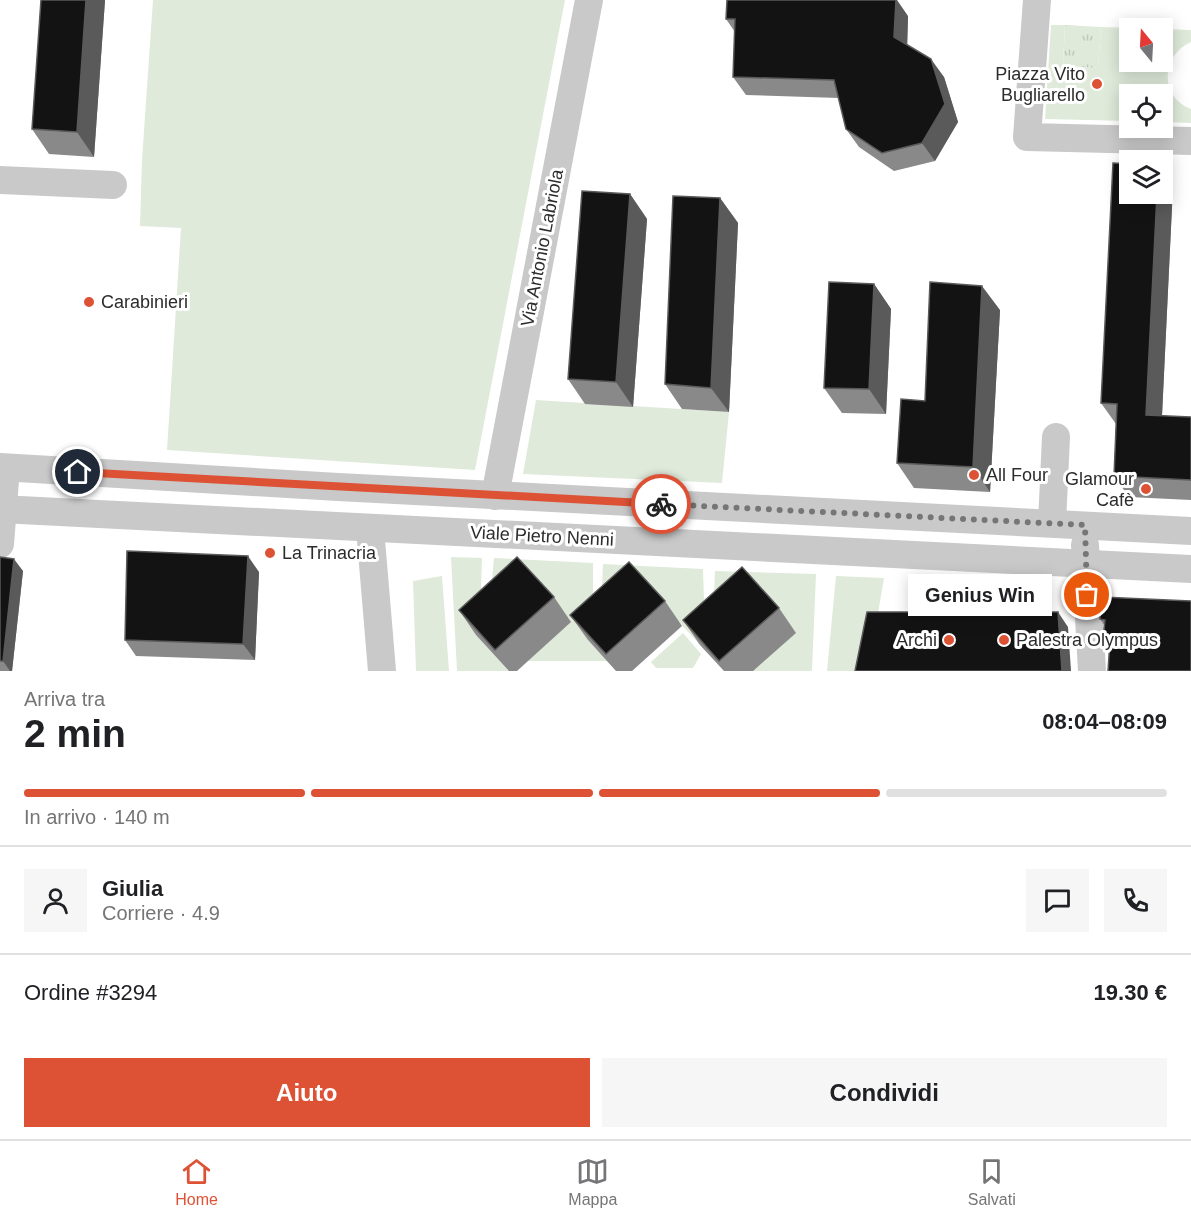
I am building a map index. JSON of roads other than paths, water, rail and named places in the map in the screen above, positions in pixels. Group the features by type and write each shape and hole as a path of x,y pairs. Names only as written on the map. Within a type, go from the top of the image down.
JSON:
{"street":[{"name":"Via Antonio Labriola","path":"495,496 589,0"},
{"path":"1038,0 1027,137 1191,141"},
{"path":"0,180 112,185"},
{"path":"1052,523 1056,437"},
{"path":"0,543 3,467 495,496 1191,531"},
{"path":"336,526 339,487"},
{"path":"382,671 384,528 399,490"},
{"name":"Viale Pietro Nenni","path":"2,509 1191,569"},
{"path":"861,552 863,514"},
{"path":"1085,525 1092,671"}],"place":[{"name":"Piazza Vito Bugliarello","path":"1097,84"},
{"name":"Carabinieri","path":"89,302"},
{"name":"All Four","path":"974,475"},
{"name":"Glamour Cafè","path":"1146,489"},
{"name":"La Trinacria","path":"270,553"},
{"name":"Genius Win","path":"1087,595"},
{"name":"Archi","path":"949,640"},
{"name":"Palestra Olympus","path":"1004,640"}]}
